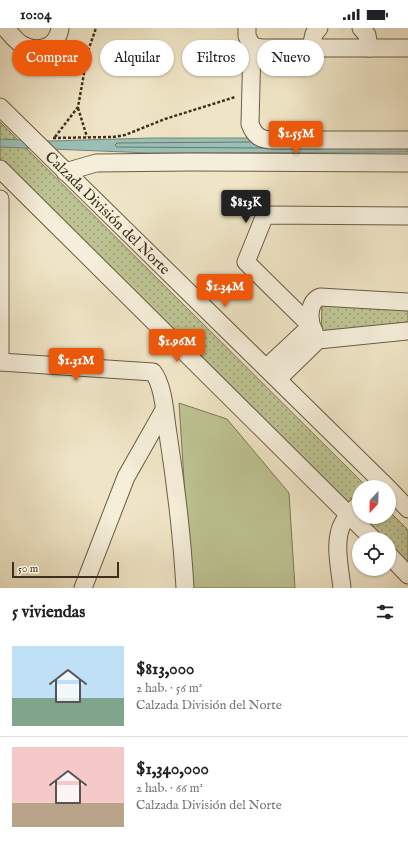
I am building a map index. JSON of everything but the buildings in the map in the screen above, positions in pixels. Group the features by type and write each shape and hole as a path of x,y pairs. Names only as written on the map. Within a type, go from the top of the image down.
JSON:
{"street":[{"path":"5,28 21,44 34,48 46,48 57,35"},
{"path":"247,28 247,36 252,46 250,124 252,131 260,139 408,140"},
{"path":"313,40 314,34 319,28"},
{"path":"361,28 366,35 369,48"},
{"path":"252,46 257,47"},
{"path":"324,47 408,48"},
{"name":"Calzada División del Norte","path":"0,107 272,374 377,480"},
{"path":"65,172 96,163 408,163"},
{"path":"0,169 352,508"},
{"path":"0,199 0,362 154,372 158,378 164,410 180,516 185,588"},
{"path":"315,333 246,262 266,215 408,216"},
{"path":"315,333 312,304 315,299 320,297 408,302"},
{"path":"272,374 315,333 408,331"},
{"path":"83,588 126,477 164,410"},
{"name":"Calzada División del Norte","path":"396,498 408,509"},
{"path":"342,588 338,544 342,524 352,512"},
{"path":"396,562 408,575"}],"path":[{"path":"92,41 96,28"},
{"path":"83,76 78,107 87,137"},
{"path":"36,144 55,138 125,135 190,110 228,101 252,90"},
{"path":"55,138 78,107"}],"green space":[{"path":"0,122 360,480 352,480 352,502 347,507 0,159"},
{"path":"322,305 408,309 408,327 321,336"},
{"path":"179,403 227,419 289,493 295,588 191,588"},
{"path":"396,518 408,530 408,567 396,555 396,532 374,532 368,524 396,524"}],"water":[{"path":"151,138 408,138 408,152 150,153 0,147 0,139 51,141"}]}
